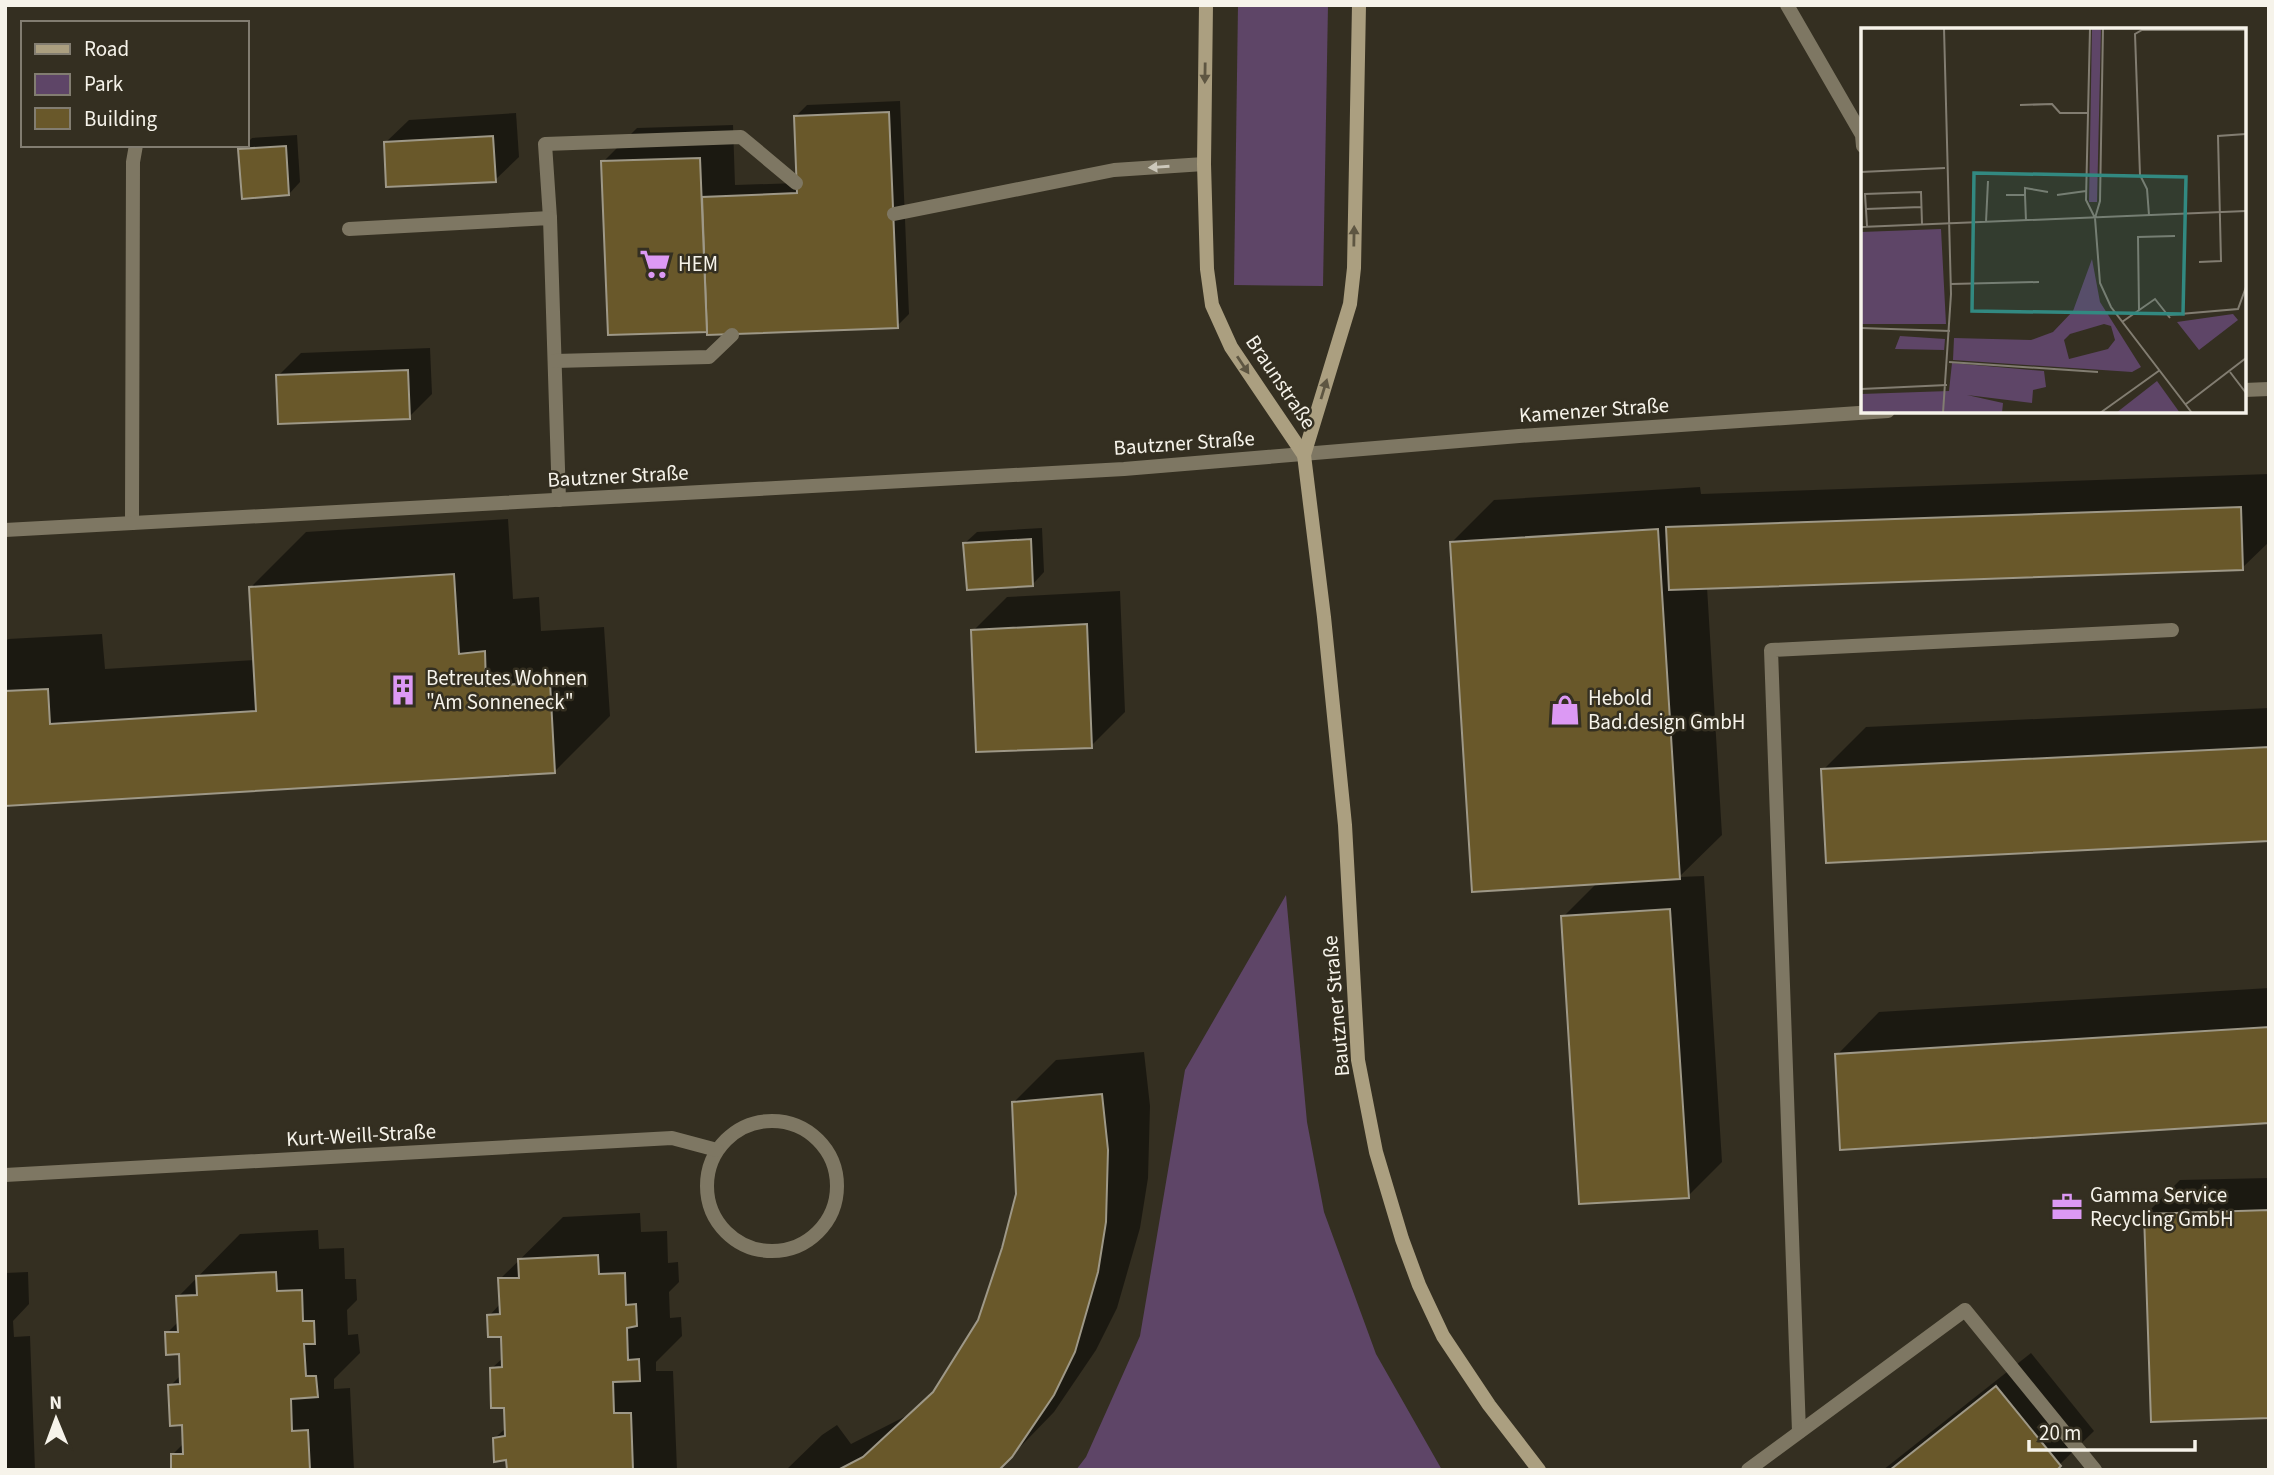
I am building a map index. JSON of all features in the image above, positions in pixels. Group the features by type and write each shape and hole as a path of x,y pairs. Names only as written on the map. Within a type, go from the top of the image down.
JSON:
{"main road":[{"name":"Braunstraße","path":"1206,5 1204,164 1207,269 1212,304 1231,346 1304,455"},
{"name":"Braunstraße","path":"1304,455 1350,304 1354,268 1359,5"},
{"name":"Bautzner Straße","path":"1304,455 1345,825 1358,1060 1376,1152 1419,1285 1443,1336 1489,1405 1539,1470"}],"street":[{"path":"1787,5 1861,133"},
{"path":"559,500 545,144 741,137 796,183"},
{"path":"132,523 132,162 136,147"},
{"path":"894,214 1114,170 1204,164"},
{"path":"349,229 550,218"},
{"path":"555,361 709,357 732,335"},
{"path":"2246,390 2269,389"},
{"name":"Kamenzer Straße","path":"1304,455 1861,412"},
{"name":"Bautzner Straße","path":"5,530 1110,470 1304,455"},
{"path":"1799,1432 1771,650 2172,630"},
{"path":"772,1120 793,1123 812,1134 827,1149 836,1168 838,1190 833,1212 820,1231 792,1248 775,1251 755,1249 736,1241 721,1227 711,1209 707,1189 709,1169 717,1150 731,1134 750,1124 772,1120"},
{"name":"Kurt-Weill-Straße","path":"5,1175 672,1138 717,1150"},
{"path":"1748,1470 1965,1310 2095,1470"}],"green space":[{"path":"1238,5 1328,5 1323,286 1234,285"},
{"path":"1286,895 1307,1122 1324,1212 1376,1354 1442,1470 1076,1470 1086,1457 1140,1336 1185,1070"}],"building":[{"name":"HEM","path":"889,112 898,328 707,335 702,197 797,193 794,116"},
{"path":"493,136 496,182 386,187 384,142"},
{"path":"286,146 289,195 242,199 238,149"},
{"name":"HEM","path":"700,158 707,332 608,335 601,161"},
{"path":"408,370 410,419 278,424 276,375"},
{"path":"2241,507 2243,570 1669,590 1666,527"},
{"name":"Hebold Bad.design GmbH","path":"1658,529 1680,879 1472,892 1450,542"},
{"path":"1031,539 1033,586 967,590 963,543"},
{"name":"Betreutes Wohnen \"Am Sonneneck\"","path":"454,574 459,654 485,651 486,686 550,682 555,773 5,806 5,691 48,689 50,724 256,711 249,587"},
{"path":"1087,624 1092,748 976,752 971,630"},
{"path":"2269,747 2269,841 1826,863 1821,769"},
{"path":"1670,909 1689,1198 1579,1204 1561,916"},
{"path":"2269,1027 2269,1123 1840,1150 1835,1054"},
{"path":"1102,1094 1108,1150 1106,1222 1098,1272 1075,1352 1054,1395 1012,1457 999,1470 838,1470 863,1457 933,1392 978,1320 1002,1248 1016,1194 1012,1102"},
{"path":"2269,1210 2269,1418 2151,1422 2144,1214"},
{"path":"598,1255 599,1274 625,1273 626,1305 636,1304 637,1326 627,1328 628,1360 639,1359 640,1381 613,1382 614,1413 631,1413 633,1470 507,1470 506,1460 494,1462 493,1438 505,1436 504,1408 491,1408 490,1368 502,1367 501,1337 488,1337 487,1315 500,1314 498,1278 519,1278 518,1259"},
{"path":"276,1272 277,1291 302,1290 303,1321 314,1321 315,1344 304,1344 306,1376 316,1376 318,1397 291,1399 292,1431 308,1430 310,1470 171,1470 171,1454 183,1454 182,1425 170,1426 168,1385 180,1384 179,1354 166,1355 165,1332 178,1332 176,1296 197,1295 196,1276"},
{"path":"1996,1386 2061,1466 2057,1470 1890,1470"}],"place":[{"name":"HEM","path":"655,264"},
{"name":"Betreutes Wohnen \"Am Sonneneck\"","path":"403,690"},
{"name":"Hebold Bad.design GmbH","path":"1565,710"},
{"name":"Gamma Service Recycling GmbH","path":"2067,1207"}]}
